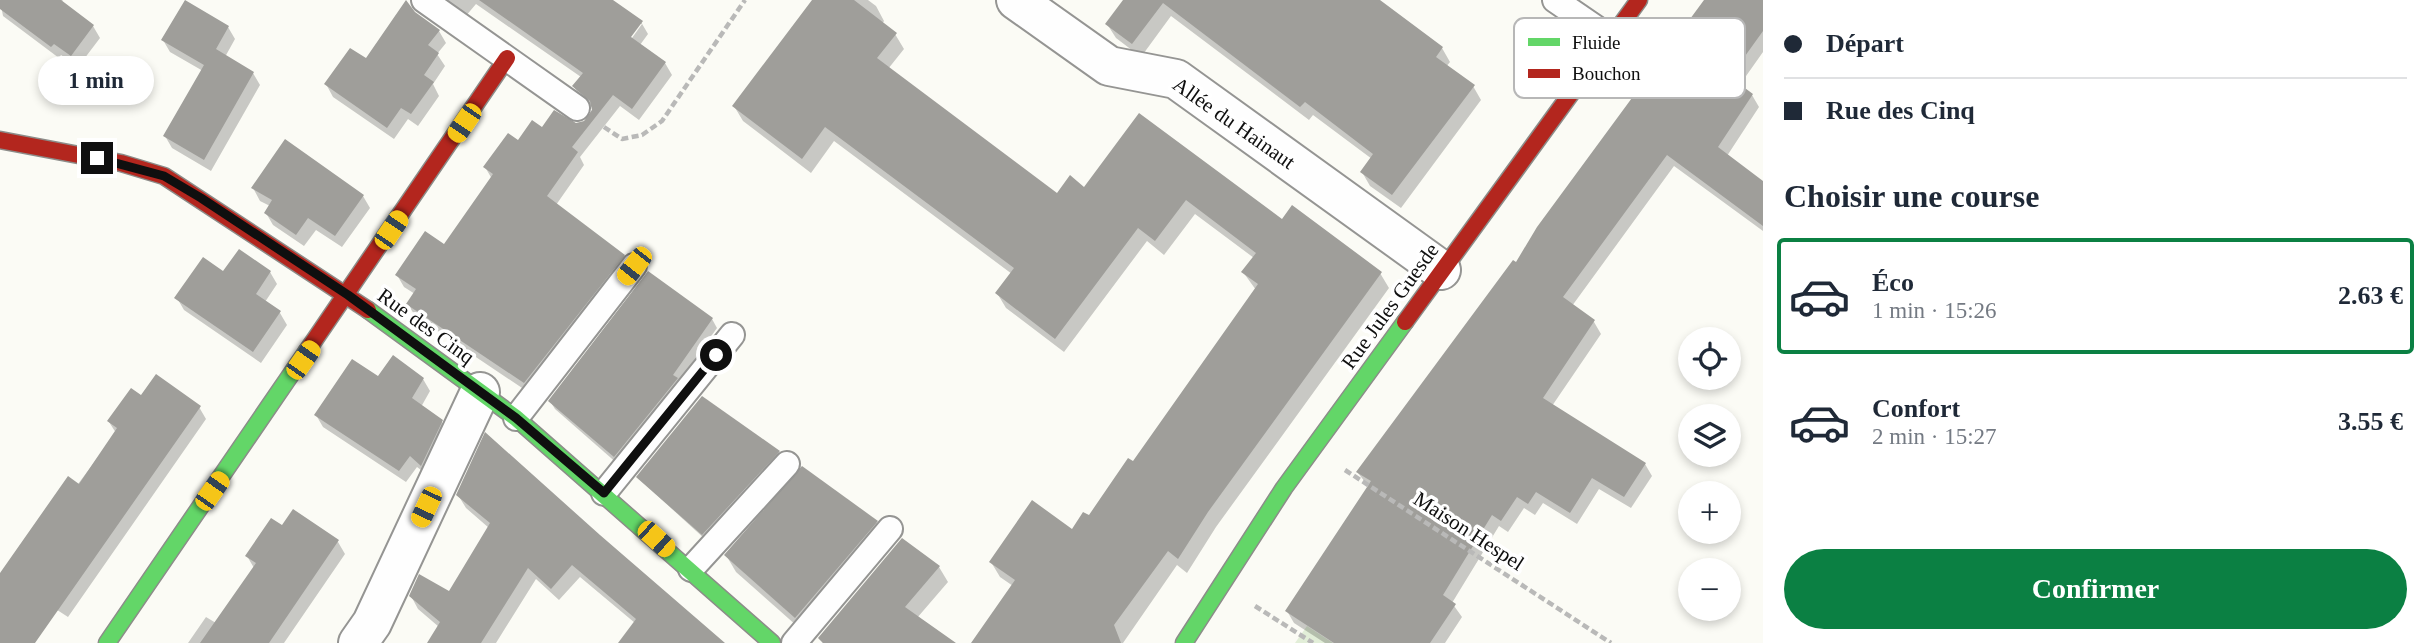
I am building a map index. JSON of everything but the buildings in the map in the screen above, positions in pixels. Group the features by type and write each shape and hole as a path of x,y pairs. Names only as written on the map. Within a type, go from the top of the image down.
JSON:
{"street":[{"name":"Allée du Hainaut","path":"1016,0 1109,66 1176,79 1441,270"},
{"name":"Rue Jules Guesde","path":"1627,18 1639,0"},
{"path":"107,643 348,295 507,58"},
{"name":"Rue Jules Guesde","path":"1184,643 1284,488 1568,98"},
{"name":"Rue des Cinq","path":"0,140 121,163 164,176 348,295 516,418 691,569 772,643"},
{"path":"358,643 372,623 480,391"}],"lane":[{"path":"424,0 578,108"},
{"path":"1555,0 1581,18"},
{"path":"516,418 634,266"},
{"path":"604,493 732,335"},
{"path":"691,569 787,464"},
{"path":"794,643 890,529"}],"path":[{"path":"578,108 622,139 642,135 662,121 745,0"},
{"name":"Maison Hespel","path":"1343,469 1611,643"},
{"path":"1222,585 1313,643"}],"green space":[{"path":"1307,626 1333,643 1295,643"}],"traffic: fast":[{"path":"368,310 516,418 772,643"},
{"path":"1184,643 1284,488 1405,322"},
{"path":"107,643 307,351"}],"traffic: jam":[{"path":"1626,18 1639,0"},
{"path":"307,351 507,58"},
{"path":"1405,322 1568,98"},
{"path":"0,140 121,163 164,176 368,310"}],"route":[{"path":"97,158 164,176 348,295 516,418 604,493 716,355"}]}
